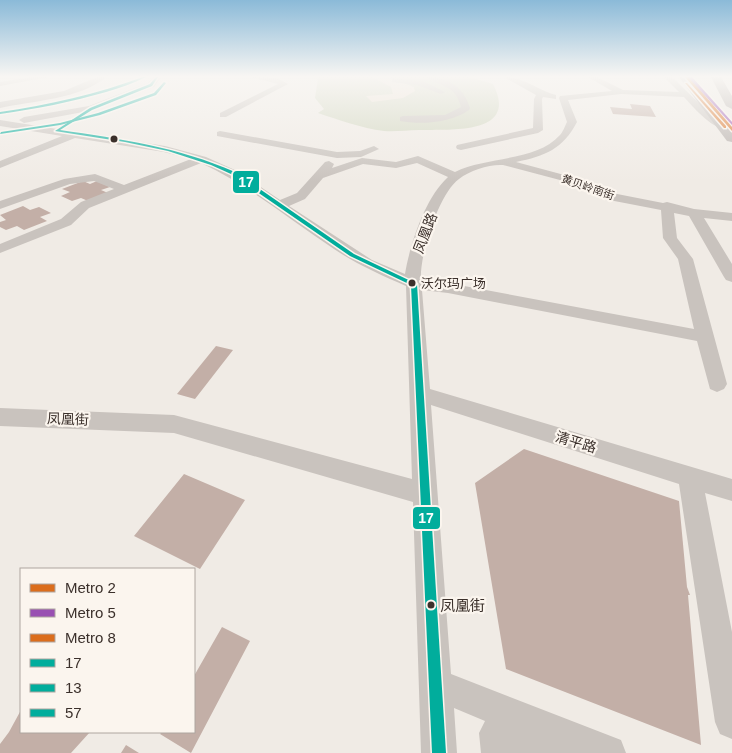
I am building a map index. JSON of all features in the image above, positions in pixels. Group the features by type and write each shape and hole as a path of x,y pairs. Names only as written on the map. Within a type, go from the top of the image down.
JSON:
{"main road":[{"path":"714,112 727,122 732,138"}],"street":[{"path":"2,123 66,112"},
{"path":"57,131 84,112"},
{"path":"224,115 230,112"},
{"path":"403,119 437,118 461,112"},
{"path":"461,146 538,130 538,112"},
{"path":"321,175 362,161 396,165 418,159 455,176 470,169 504,162 547,149 564,137 572,122 568,112"},
{"path":"703,112 727,122"},
{"path":"2,123 164,150 201,159 233,173 352,255 414,284 448,288 706,337"},
{"path":"0,165 75,134"},
{"path":"220,134 337,155 361,154 374,148"},
{"path":"279,205 300,196 321,175 337,155"},
{"path":"0,249 66,222 85,204 201,159"},
{"name":"黄贝岭南街","path":"504,162 579,182 608,196 668,206 694,213 732,217"},
{"name":"凤凰路","path":"439,753 414,268 420,239 446,185 455,176"},
{"path":"0,205 68,181 86,178 95,177 124,189"},
{"path":"668,206 670,238 685,259 717,384"},
{"path":"694,213 732,276"},
{"name":"清平路","path":"420,394 732,490"},
{"name":"凤凰街","path":"0,417 174,424 426,494"},
{"path":"690,477 732,722"},
{"path":"435,684 608,753"},
{"path":"499,753 497,733 544,753"}],"green space":[{"path":"497,112 489,121 462,129 392,131 375,130 350,124 318,113"}],"building":[{"path":"612,112 653,112 656,117 613,114"},
{"path":"83,181 90,184 97,181 110,187 101,190 108,193 88,201 81,198 72,201 61,196 70,192 62,189"},
{"path":"23,206 30,210 39,207 51,213 40,217 47,221 24,230 17,226 6,230 0,227 0,222 6,220 0,215"},
{"path":"216,346 233,350 195,399 177,394"},
{"path":"524,449 679,501 687,587 690,595 688,595 701,745 506,669 475,483"},
{"path":"184,474 245,500 200,569 134,536"},
{"path":"222,627 250,641 191,753 160,734 195,733 195,674"},
{"path":"20,712 20,733 89,733 71,753 0,753 0,744"},
{"path":"126,745 139,753 121,753"}],"metro line":[{"name":"8","path":"712,112 725,127"},
{"name":"2","path":"717,112 732,130"},
{"name":"5","path":"721,112 732,124"}],"transit line":[{"name":"57","path":"0,113 6,112"},
{"name":"17","path":"57,131 86,112"},
{"name":"13","path":"1,133 60,124 104,112"},
{"name":"17","path":"57,131 147,145 191,156 212,164 233,173 352,255 414,284"},
{"name":"17","path":"414,284 439,753"}],"place":[{"name":"沃尔玛广场","path":"412,283"},
{"name":"凤凰街","path":"431,605"}]}
